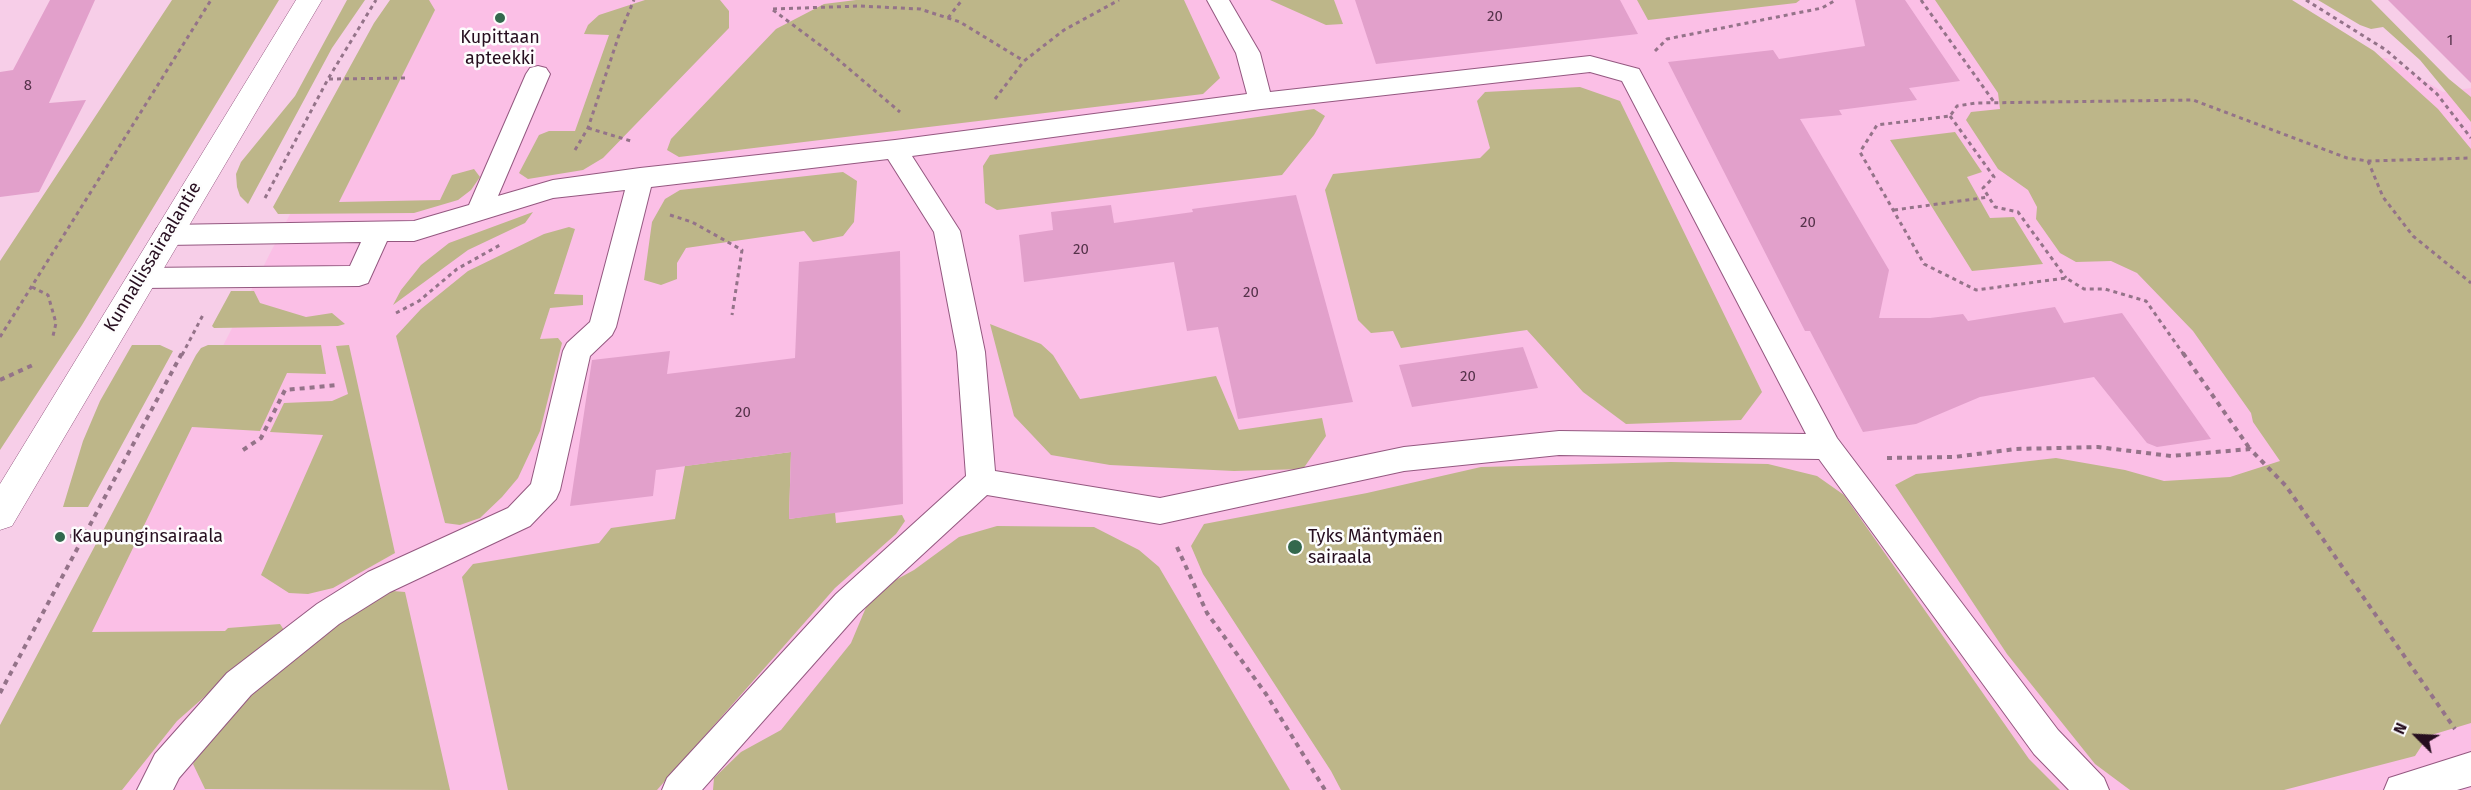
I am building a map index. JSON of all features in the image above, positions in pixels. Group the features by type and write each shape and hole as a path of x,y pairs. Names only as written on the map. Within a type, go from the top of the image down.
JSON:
{"street":[{"name":"Kunnallissairaalantie","path":"0,515 140,278 309,0"}],"lane":[{"path":"1218,0 1248,53 1261,101"},
{"path":"166,235 414,231 553,189 640,177 895,149 1261,101 1590,64 1631,75 1827,447 2046,742 2092,790"},
{"path":"478,213 538,74"},
{"path":"895,149 947,231 971,352 981,481"},
{"path":"154,790 167,766 239,684 319,621 380,582 519,518 545,490 577,351 602,327 634,211 640,177"},
{"path":"140,278 359,276 378,233"},
{"path":"981,481 1161,511 1404,459 1559,443 1827,447"},
{"path":"679,790 847,604 981,481"},
{"path":"2401,790 2471,769"}],"path":[{"path":"0,337 211,0"},
{"path":"263,201 328,79 376,0"},
{"path":"553,189 588,128 619,35 634,0"},
{"path":"948,18 962,0"},
{"path":"961,139 1024,61 1064,30 1119,0"},
{"path":"1631,75 1667,39 1822,8 1836,0"},
{"path":"1921,0 1995,103"},
{"path":"2306,0 2386,50 2437,94 2471,138"},
{"path":"936,142 828,51 773,9 895,7 920,9 948,18 1024,61"},
{"path":"328,79 409,78"},
{"path":"2066,278 1976,290 1924,264 1860,152 1877,125 1950,116 1957,106 1995,103 2193,100 2348,158 2368,161 2471,158"},
{"path":"1950,116 1994,177 1983,188 1995,207 2018,213 2066,278 2084,289 2105,289 2146,301 2250,449 2286,486 2457,732"},
{"path":"588,128 640,144"},
{"path":"2368,161 2383,196 2413,236 2471,283"},
{"path":"1894,210 1989,197"},
{"path":"32,287 48,295 56,322 53,336"},
{"path":"0,693 207,308"},
{"path":"0,380 35,364"},
{"path":"243,450 261,438 285,390 338,385"},
{"path":"1827,447 1874,458 1954,457 2028,448 2098,447 2171,456 2215,454 2250,449"},
{"path":"1161,511 1207,613 1266,694 1325,790"},
{"path":"60,537 85,535"}],"shaded area":[{"path":"172,0 279,0 82,325 0,450 0,261"},
{"path":"347,0 365,0 332,48 248,204 240,196 237,187 236,174 241,162 295,96"},
{"path":"390,0 429,0 435,10 339,202 440,200 452,175 474,169 480,177 471,190 458,200 414,213 278,214 273,207 374,23"},
{"name":"Tyks Mäntymäen sairaala","path":"399,0 2105,0 2276,58 2387,58 2443,92 2471,88 2471,790 0,790 0,784"},
{"path":"645,0 720,0 729,11 729,28 603,158 583,170 528,179 519,173 539,135 549,131 575,131 609,35 584,34 588,25 599,15"},
{"path":"856,0 1184,0 1220,78 1203,94 679,157 667,150 671,139 776,29 824,4"},
{"path":"1270,0 1334,0 1343,24 1326,25"},
{"path":"1637,0 1800,0 1796,3 1648,20"},
{"path":"1935,0 2292,0 2374,51 2438,109 2471,149 2471,723 2428,736 2415,756 2284,790 2130,790 2095,764 2007,654 1895,485 1916,474 2056,458 2125,470 2164,481 2230,477 2280,461 2253,422 2251,413 2193,331 2137,273 2111,261 2076,262 2060,253 2036,219 2037,207 2028,190 1998,169 1966,120 1971,112 2000,109 1998,93"},
{"path":"2318,0 2371,0 2449,79 2471,97 2471,122 2420,60 2383,27 2371,29 2360,25"},
{"path":"1580,87 1620,101 1762,392 1741,420 1626,424 1583,392 1527,330 1401,348 1393,331 1371,333 1358,320 1325,190 1333,174 1480,158 1490,148 1477,101 1485,92"},
{"path":"1314,109 1325,116 1314,135 1282,175 997,210 985,203 983,166 990,155"},
{"path":"1955,132 1982,172 1967,177 1990,218 2014,217 2043,264 1972,271 1890,140"},
{"path":"843,172 857,181 854,222 843,236 813,242 804,231 686,248 677,263 677,279 661,285 644,280 652,222 665,199 680,190"},
{"path":"533,212 525,223 468,250 393,305 401,290 421,265 449,243"},
{"path":"569,227 575,229 554,294 583,295 583,305 550,308 540,339 558,338 562,343 540,431 518,478 502,497 480,518 460,525 445,523 396,336 421,309 468,271 544,234"},
{"path":"231,291 254,291 260,303 306,317 332,313 345,324 214,328 212,326"},
{"path":"990,324 1041,344 1053,355 1080,399 1216,376 1239,430 1322,418 1326,436 1303,469 1234,471 1110,465 1051,455 1014,416"},
{"path":"132,345 160,345 173,351 88,507 63,507 83,441 100,401"},
{"path":"208,345 321,345 326,374 287,373 260,431 192,427 92,632 225,631 228,628 280,624 284,630 253,654 177,721 122,790 0,790 0,725 196,355 201,348"},
{"path":"349,345 395,553 333,588 308,594 289,593 261,575 323,435 270,432 284,403 332,401 348,394 336,346"},
{"path":"791,452 789,519 835,512 836,523 902,515 905,521 896,534 835,588 657,790 508,790 462,577 473,564 599,543 611,528 675,519 685,466"},
{"path":"1671,462 1768,464 1817,476 1844,495 2029,759 2060,790 1341,790 1331,771 1203,574 1191,546 1204,524 1367,493 1481,467"},
{"path":"997,526 1094,527 1139,550 1159,567 1290,790 713,790 714,778 741,752 781,730 851,643 867,605 890,583 914,570 959,537"},
{"path":"393,591 405,592 450,790 205,789 193,764 216,728 263,681 349,612"}],"building":[{"path":"50,0 95,0 49,103 86,100 39,192 0,197 0,72 13,70"},
{"path":"1355,0 1620,0 1638,34 1376,64"},
{"path":"1855,0 1905,0 1960,81 1909,88 1917,100 1839,110 1842,115 1800,119 1889,270 1879,318 1930,318 1963,314 1968,321 2055,307 2064,323 2122,313 2211,439 2157,447 2147,443 2094,377 1980,397 1916,424 1863,432 1810,331 1805,331 1668,62 1773,50 1779,59 1865,46"},
{"path":"2388,0 2471,0 2471,83"},
{"path":"1296,195 1353,402 1238,419 1218,327 1187,331 1174,262 1024,282 1019,235 1053,230 1051,212 1111,205 1114,223 1193,212 1192,209"},
{"path":"900,251 903,504 789,519 791,452 656,470 653,496 570,506 592,360 670,351 667,374 795,358 799,262"},
{"path":"1523,347 1538,388 1412,407 1399,365"}],"place":[{"name":"Kupittaan apteekki","path":"500,18"},
{"name":"Kaupunginsairaala","path":"60,537"},
{"name":"Tyks Mäntymäen sairaala","path":"1295,547"}]}
